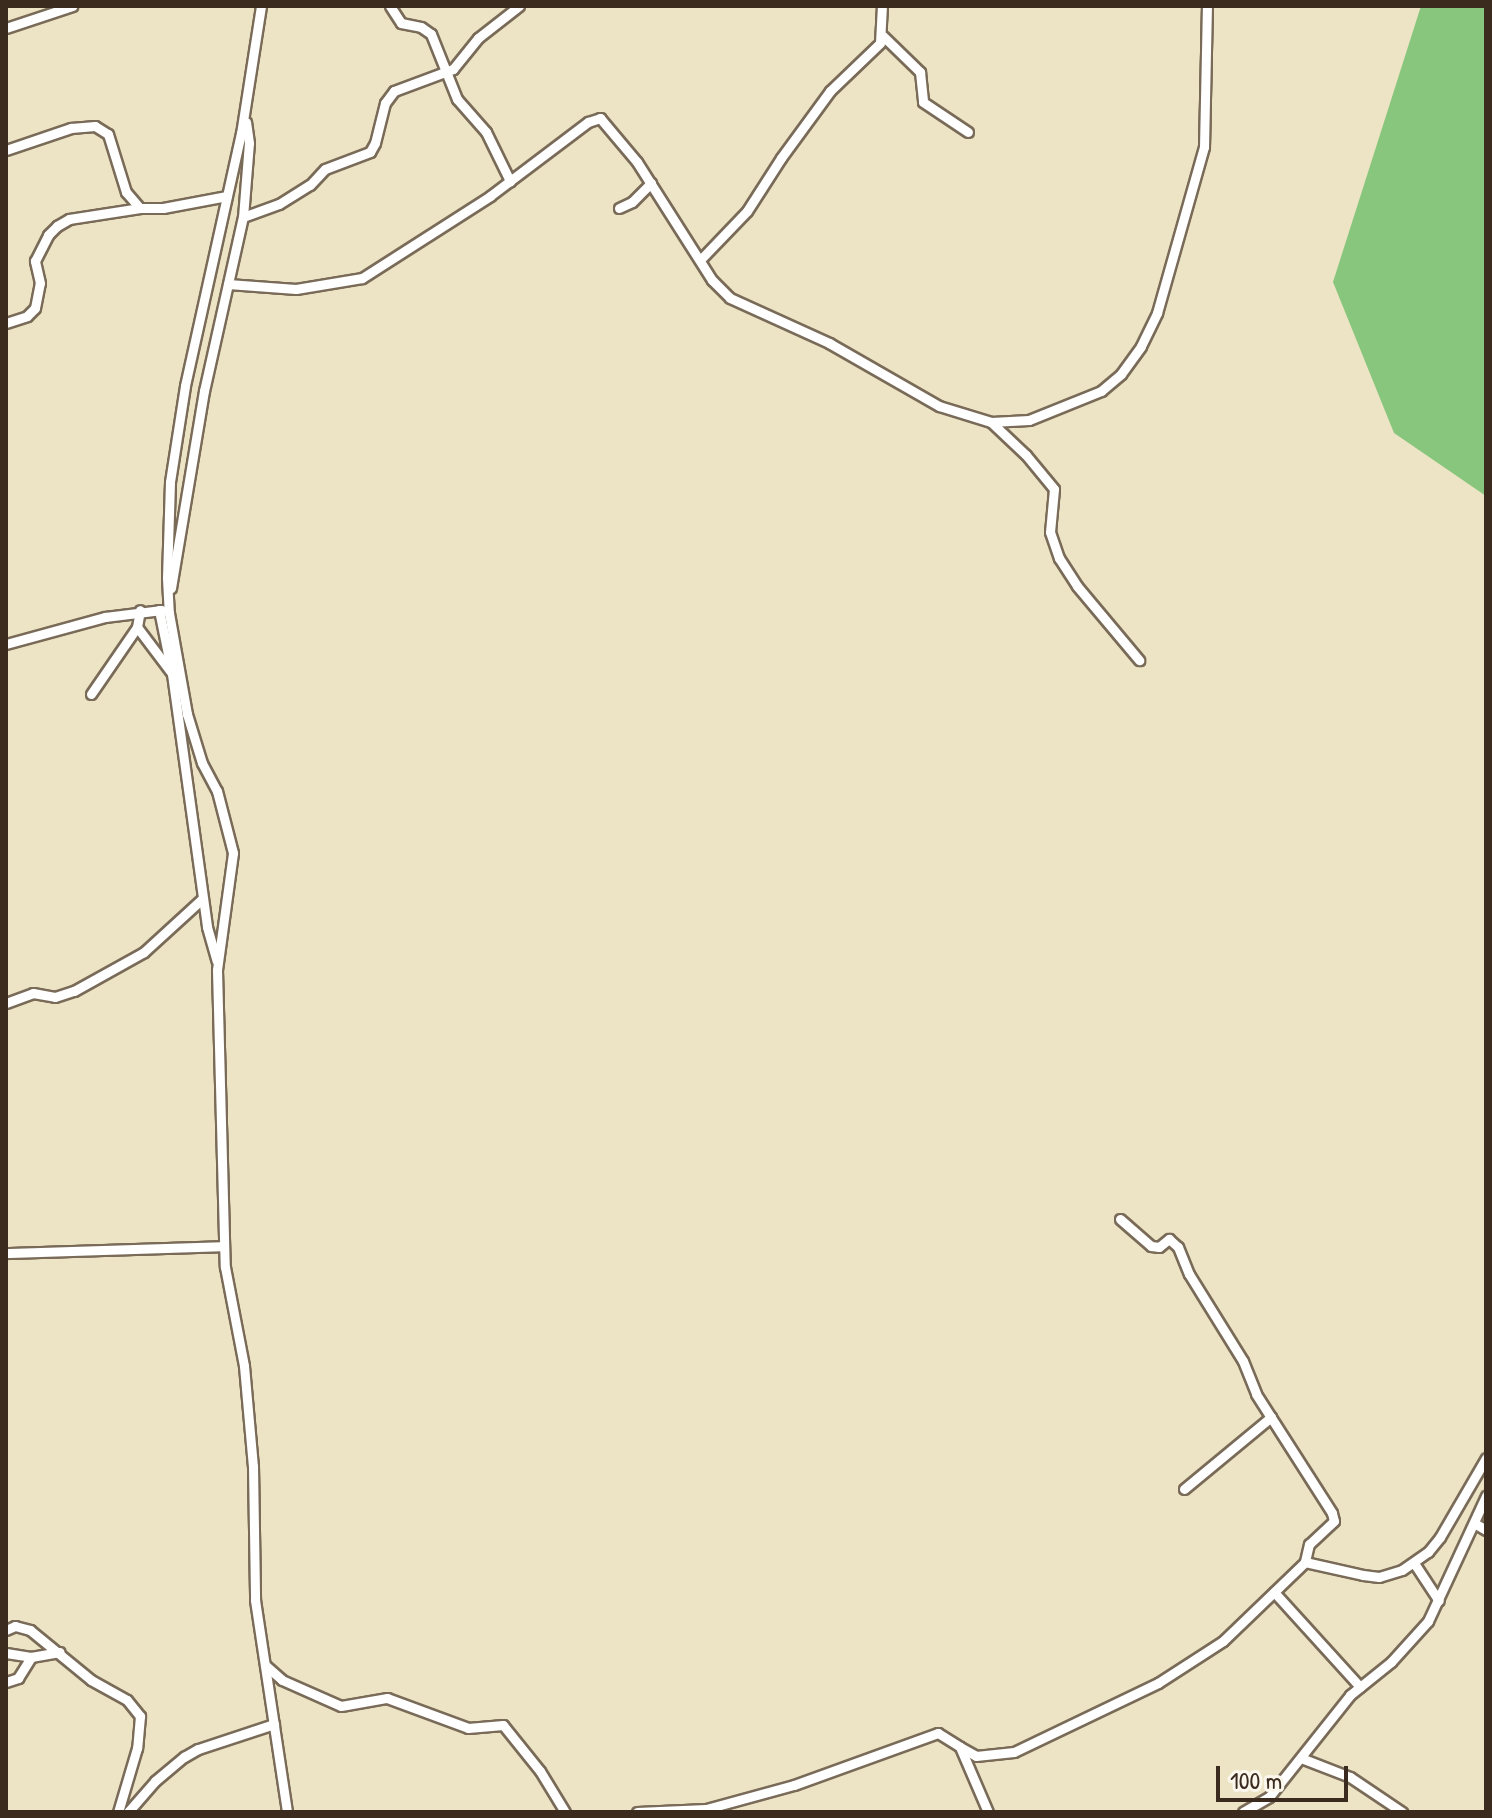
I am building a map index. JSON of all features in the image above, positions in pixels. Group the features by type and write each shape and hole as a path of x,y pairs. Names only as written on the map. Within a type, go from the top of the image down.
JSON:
{"street":[{"path":"9,25 72,6"},
{"path":"167,596 172,469 185,386 244,115 261,6"},
{"path":"390,6 401,23 421,27 431,34 457,99 486,132 510,181"},
{"path":"243,217 279,204 310,185 325,169 374,149 389,97 409,84 446,73 487,30 519,6"},
{"path":"701,259 747,211 830,91 876,47 883,36 882,6"},
{"path":"228,284 296,289 362,278 510,181 563,139 600,118 651,183 712,280 733,300 829,343 939,406 991,422 1029,420 1101,391 1121,374 1141,346 1157,313 1204,147 1207,6"},
{"path":"883,36 920,72 923,102 968,132"},
{"path":"218,963 209,938 202,899 177,677 164,611 176,569 204,391 243,217 249,143 244,115"},
{"path":"6,150 83,125 102,128 111,142 126,192 140,208"},
{"path":"619,208 632,202 651,183"},
{"path":"6,323 27,316 35,308 40,283 35,261 48,235 69,219 140,208 163,208 227,196"},
{"path":"991,422 1026,455 1054,489 1050,532 1059,558 1072,579 1139,660"},
{"path":"6,644 61,626 140,610 164,611"},
{"path":"91,694 137,627 140,610"},
{"path":"137,627 177,677 202,763 217,791 233,853 218,963 224,1246 244,1366 253,1466 255,1600 287,1812"},
{"path":"6,1003 33,993 55,997 74,991 105,971 139,956 202,899"},
{"path":"637,1812 706,1809 837,1771 931,1734 944,1734 976,1756 1014,1752 1109,1707 1207,1654 1305,1562 1309,1544 1334,1521 1334,1517 1271,1417 1174,1242 1169,1239 1159,1247 1151,1246 1120,1219"},
{"path":"6,1253 224,1246"},
{"path":"1184,1489 1271,1417"},
{"path":"1305,1562 1379,1577 1414,1563 1440,1537 1486,1458"},
{"path":"1243,1812 1269,1797 1317,1734 1428,1621 1486,1496"},
{"path":"1474,1523 1486,1530"},
{"path":"1414,1563 1439,1601"},
{"path":"1274,1592 1360,1687"},
{"path":"6,1630 22,1626 60,1652 91,1680 127,1700 140,1716 137,1748 118,1812"},
{"path":"6,1653 31,1657 60,1652"},
{"path":"6,1682 18,1678 31,1657"},
{"path":"265,1665 282,1680 341,1706 387,1698 468,1728 503,1725 532,1761 565,1812"},
{"path":"128,1812 155,1781 184,1757 198,1749 274,1724"},
{"path":"960,1747 988,1812"},
{"path":"1301,1758 1350,1777 1402,1812"}],"green space":[{"path":"1421,6 1486,6 1486,496 1394,433 1333,282"}]}
